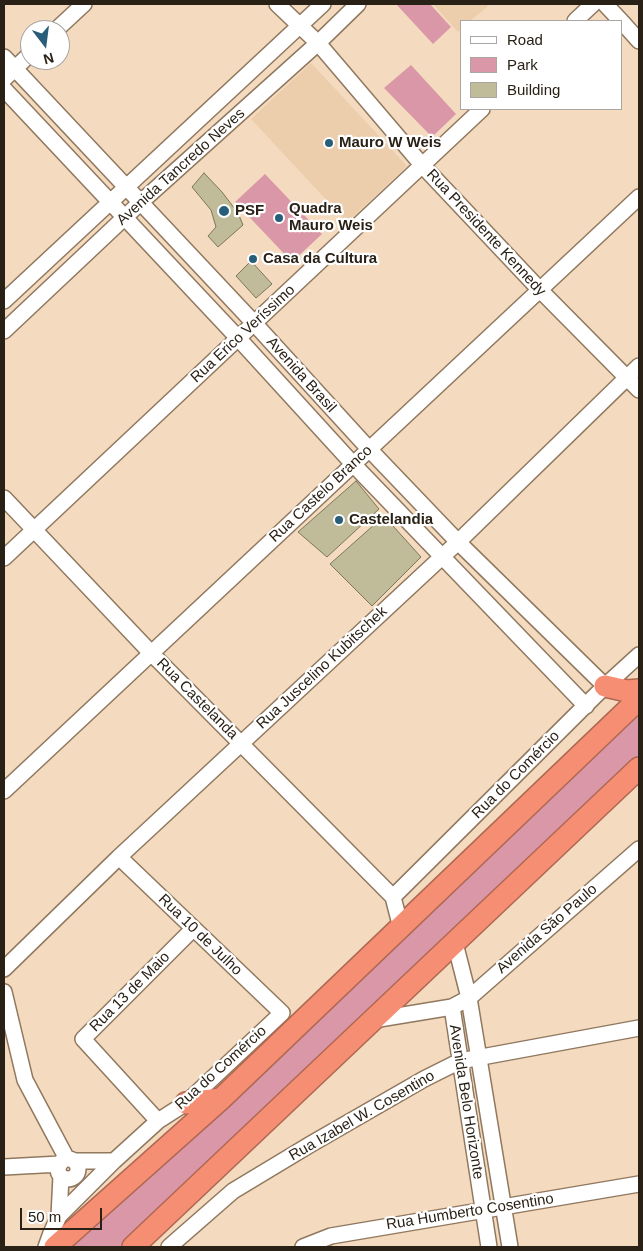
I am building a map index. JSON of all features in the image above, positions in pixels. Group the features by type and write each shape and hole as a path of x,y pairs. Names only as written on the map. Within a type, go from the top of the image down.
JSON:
{"highway":[{"path":"605,686 627,691 639,690"},
{"path":"55,1247 221,1099 639,699"},
{"path":"134,1247 639,768"},
{"path":"186,1103 221,1099"}],"street":[{"path":"67,20 84,4"},
{"name":"Rua Presidente Kennedy","path":"278,4 318,43 422,165 540,290 639,390"},
{"name":"Avenida Tancredo Neves","path":"4,301 323,4"},
{"name":"Avenida Tancredo Neves","path":"4,331 141,202 318,43 358,4"},
{"path":"575,20 593,4"},
{"path":"606,4 621,20"},
{"path":"623,22 639,41"},
{"name":"Avenida Brasil","path":"4,56 9,74 141,202 369,449 458,542 605,686"},
{"path":"9,74 20,64"},
{"name":"Avenida Brasil","path":"4,89 238,338 353,464 586,706"},
{"name":"Rua Erico Veríssimo","path":"4,558 481,110"},
{"name":"Rua Castelo Branco","path":"4,791 639,197"},
{"name":"Rua Juscelino Kubitschek","path":"4,969 241,743 458,542 639,366"},
{"name":"Rua Castelanda","path":"4,498 151,653 393,897"},
{"name":"Rua do Comércio","path":"393,897 605,686 639,655"},
{"name":"Avenida São Paulo","path":"452,1007 469,998 639,848"},
{"name":"Rua 10 de Julho","path":"119,858 282,1013"},
{"path":"393,897 401,928"},
{"name":"Rua 13 de Maio","path":"158,1121 83,1039 193,929"},
{"name":"Avenida Belo Horizonte","path":"455,943 469,998 510,1247"},
{"path":"4,992 25,1080 66,1165 59,1216 46,1247"},
{"name":"Avenida Belo Horizonte","path":"373,1020 452,1007 489,1247"},
{"name":"Rua do Comércio","path":"59,1216 114,1161 158,1121 186,1103 282,1013"},
{"name":"Rua Izabel W. Cosentino","path":"169,1247 234,1191 311,1144 460,1060 639,1028"},
{"path":"4,1167 114,1161"},
{"name":"Rua Humberto Cosentino","path":"303,1247 331,1236 639,1184"}],"shaded area":[{"path":"433,4 486,4 488,6 471,20 460,20 460,30 458,32"},
{"name":"Mauro W Weis","path":"311,63 407,166 347,222 251,119"}],"green space":[{"path":"396,4 430,4 451,27 433,44"},
{"path":"411,65 456,114 432,137 384,88"},
{"name":"Quadra Mauro Weis","path":"265,174 322,234 292,262 235,202"},
{"path":"639,709 639,759 120,1247 71,1247 426,916"}],"building":[{"name":"PSF","path":"204,173 238,213 243,225 218,247 208,236 216,227 211,210 192,187"},
{"path":"251,261 272,284 256,298 236,276"},
{"name":"Castelandia","path":"356,481 379,509 327,557 298,532"},
{"path":"384,516 421,557 372,606 330,564"}],"place":[{"name":"Mauro W Weis","path":"329,143"},
{"name":"PSF","path":"224,211"},
{"name":"Quadra Mauro Weis","path":"279,218"},
{"name":"Casa da Cultura","path":"253,259"},
{"name":"Castelandia","path":"339,520"}]}
